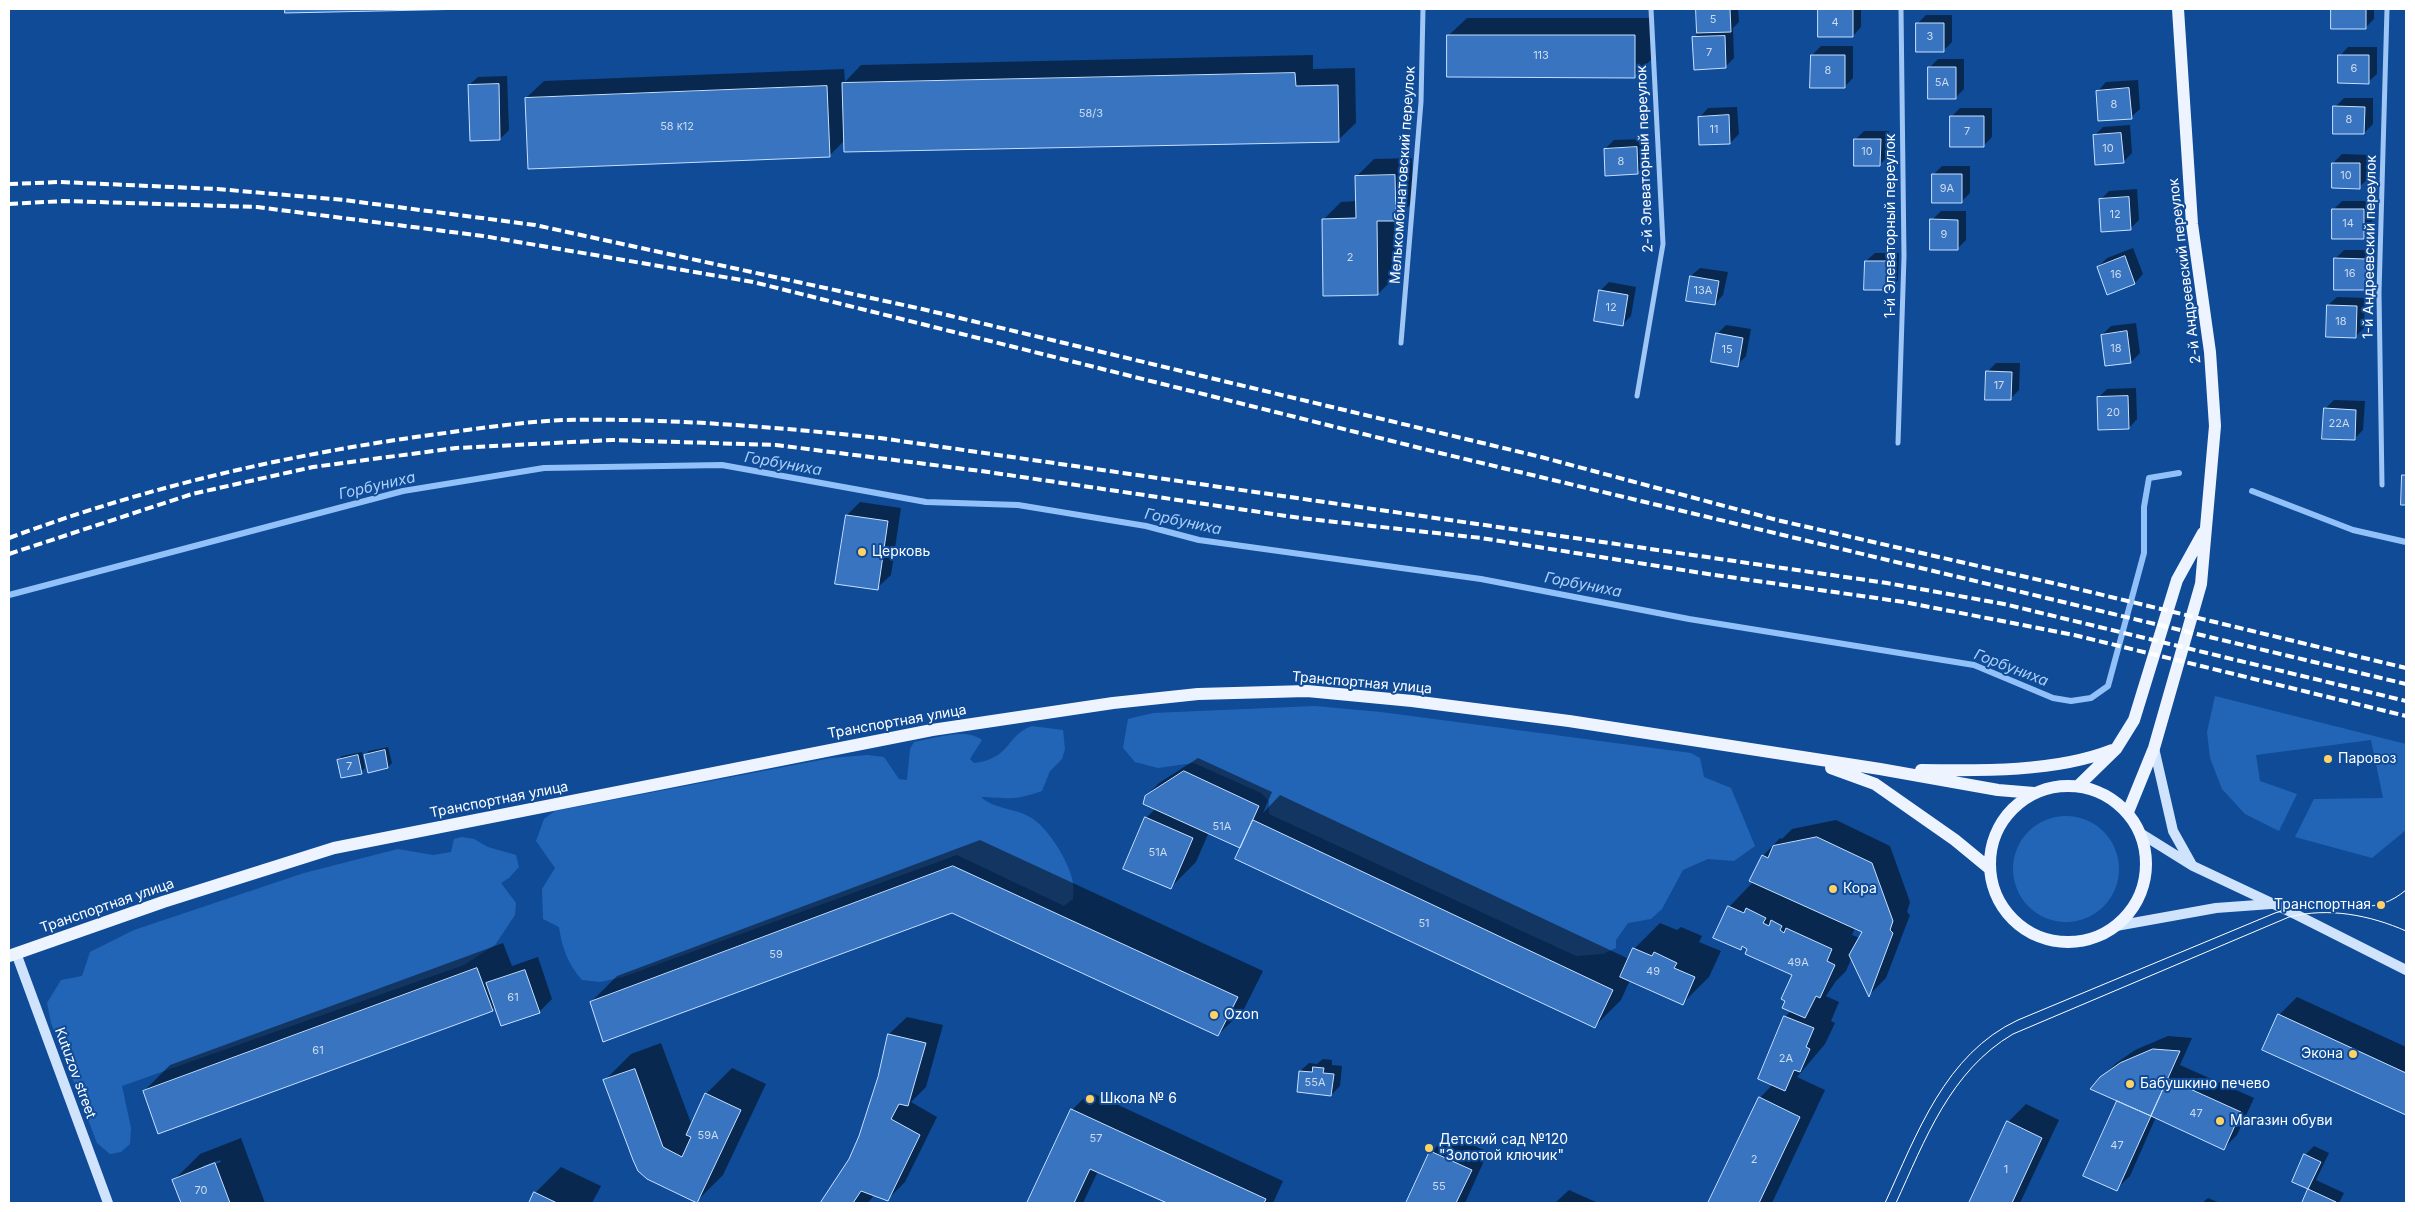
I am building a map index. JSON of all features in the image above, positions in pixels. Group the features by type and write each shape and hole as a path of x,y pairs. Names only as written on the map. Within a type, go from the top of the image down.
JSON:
{"main road":[{"name":"2-й Андреевский переулок","path":"2128,812 2154,748 2201,584 2215,426 2210,352 2192,224 2178,9"},
{"path":"2078,786 2116,749 2134,720 2177,580 2206,529"},
{"name":"Транспортная улица","path":"12,954 162,902 334,848 932,730 1113,703 1198,694 1307,691 1412,701 1569,721 1810,760"},
{"path":"2154,748 2173,831 2193,866"},
{"path":"1880,769 1938,770 2047,765 2083,760 2116,749"},
{"path":"1810,760 1880,769 1998,790 2034,793"},
{"path":"1810,760 1875,784 1990,868"},
{"path":"2078,786 2097,791 2114,800 2128,812 2140,833 2146,858 2144,884 2134,907 2116,926 2100,935 2082,941 2064,942 2040,937 2019,925 2003,908 1992,886 1990,868 1992,845 2000,824 2015,806 2034,793 2056,787 2078,786"},
{"path":"2140,833 2193,866 2406,970"},
{"path":"2116,926 2216,908 2274,904"},
{"name":"Kutuzov street","path":"12,954 108,1203"}],"street":[{"name":"Мелькомбинатовский переулок","path":"1401,343 1421,102 1424,9"},
{"name":"2-й Элеваторный переулок","path":"1637,396 1662,244 1651,9"},
{"name":"1-й Элеваторный переулок","path":"1898,443 1904,257 1901,9"},
{"name":"1-й Андреевский переулок","path":"2382,486 2379,292 2387,9"}],"shaded area":[{"path":"2215,696 2406,744 2406,830 2372,858 2295,837 2314,799 2383,798 2371,740 2256,755 2260,781 2297,794 2279,831 2245,814 2222,789 2210,758 2207,732"},
{"path":"1315,706 1381,712 1691,753 1700,758 1704,777 1731,788 1755,846 1734,861 1708,859 1683,870 1662,909 1651,919 1628,923 1616,940 1616,948 1603,954 1576,956 1269,814 1269,801 1261,793 1194,763 1158,768 1135,762 1123,748 1128,719 1153,713"},
{"path":"1032,726 1063,730 1065,749 1062,759 1050,771 1042,791 1018,798 981,797 992,804 1030,817 1051,837 1068,866 1073,883 1073,899 1064,906 957,855 623,977 600,982 582,980 566,955 559,927 543,919 542,889 555,868 536,841 544,819 555,811 831,758 867,755 884,757 899,779 907,780 910,749 914,742 958,734 975,736 982,740 970,759 974,763 995,757 1017,735"},
{"path":"2066,816 2086,820 2104,831 2115,849 2119,869 2115,889 2104,907 2086,918 2066,922 2046,918 2028,907 2017,889 2013,869 2017,849 2028,831 2046,820"},
{"path":"462,837 474,839 488,847 516,855 519,867 509,878 501,883 516,903 515,915 495,945 464,965 122,1086 131,1128 130,1144 121,1152 110,1154 97,1143 51,1023 47,1003 61,980 82,976 90,952 134,930 304,873 398,849 433,855 451,852 454,839"}],"building":[{"path":"285,9 470,9 285,13"},
{"path":"1696,9 1730,9 1731,32 1697,33"},
{"path":"1818,9 1853,9 1853,37 1818,37"},
{"path":"2331,9 2366,9 2366,29 2331,29"},
{"path":"1916,23 1944,23 1944,52 1916,52"},
{"path":"1447,35 1635,35 1635,78 1447,77"},
{"path":"1725,36 1726,68 1694,70 1692,37"},
{"path":"1811,55 1845,55 1845,88 1810,88"},
{"path":"2338,55 2369,55 2369,84 2338,83"},
{"path":"1928,67 1956,67 1956,99 1928,99"},
{"path":"1295,73 1296,86 1338,85 1339,142 844,152 842,83"},
{"path":"499,84 500,140 470,141 468,85"},
{"path":"827,86 830,157 528,169 525,98"},
{"path":"2129,88 2132,119 2098,121 2096,91"},
{"path":"2333,106 2365,107 2364,134 2333,134"},
{"path":"1729,115 1730,144 1699,145 1698,117"},
{"path":"1950,116 1984,116 1984,147 1950,147"},
{"path":"2121,133 2124,163 2095,165 2093,135"},
{"path":"1854,139 1881,139 1880,166 1854,166"},
{"path":"1637,147 1638,174 1605,176 1604,149"},
{"path":"2332,163 2360,163 2360,189 2332,188"},
{"path":"1932,174 1962,174 1962,203 1932,203"},
{"path":"1395,175 1396,221 1377,221 1378,295 1323,296 1322,219 1356,218 1355,176"},
{"path":"2129,197 2131,230 2101,232 2099,199"},
{"path":"2332,209 2364,209 2364,239 2332,239"},
{"path":"1930,219 1958,220 1958,250 1930,250"},
{"path":"2125,256 2135,284 2107,295 2097,267"},
{"path":"2334,258 2366,259 2366,290 2334,290"},
{"path":"1865,261 1891,261 1890,290 1864,290"},
{"path":"1690,276 1719,281 1715,305 1686,301"},
{"path":"1599,290 1628,295 1623,326 1594,321"},
{"path":"2327,305 2357,306 2356,338 2326,337"},
{"path":"2127,331 2131,363 2105,366 2101,335"},
{"path":"1716,333 1743,338 1738,367 1711,362"},
{"path":"1986,371 2012,372 2011,400 1985,400"},
{"path":"2128,396 2129,429 2098,430 2097,397"},
{"path":"2324,408 2356,410 2355,440 2322,439"},
{"path":"2402,475 2406,475 2406,505 2401,505"},
{"name":"Церковь","path":"846,515 888,521 878,590 835,584"},
{"path":"385,750 388,768 368,773 364,755"},
{"path":"358,755 362,774 341,778 337,760"},
{"path":"1184,771 1259,806 1240,848 1143,804 1145,796"},
{"path":"1145,817 1193,838 1171,889 1123,869"},
{"path":"1253,820 1613,990 1595,1028 1235,859"},
{"path":"1817,837 1872,863 1893,921 1890,930 1893,933 1869,997 1849,955 1862,932 1749,881 1762,855 1768,858 1773,846"},
{"path":"953,866 1238,997 1218,1036 952,913 603,1042 590,1002"},
{"path":"1728,906 1744,913 1746,908 1766,918 1763,923 1769,926 1771,920 1782,926 1780,930 1784,933 1786,928 1832,949 1827,961 1835,965 1820,998 1816,996 1805,1018 1782,1008 1785,1001 1781,999 1792,975 1745,954 1747,949 1742,946 1741,950 1713,938"},
{"path":"1633,948 1652,956 1654,952 1677,963 1674,968 1695,977 1683,1005 1620,977"},
{"path":"477,968 493,1011 158,1134 143,1091"},
{"path":"525,970 540,1013 501,1026 486,983"},
{"path":"2278,1014 2406,1073 2406,1115 2262,1050"},
{"path":"1784,1016 1814,1028 1806,1047 1810,1049 1800,1072 1794,1070 1785,1091 1758,1079"},
{"path":"888,1034 926,1043 908,1106 899,1104 891,1119 920,1135 888,1201 861,1191 853,1203 820,1203 849,1159 859,1136 878,1077"},
{"name":"Бабушкино печево","path":"2153,1049 2180,1051 2151,1116 2090,1089 2100,1077 2120,1063"},
{"path":"1313,1067 1324,1068 1323,1073 1334,1074 1331,1096 1297,1092 1299,1071 1312,1072"},
{"path":"635,1069 663,1147 682,1157 691,1137 686,1135 705,1093 741,1110 697,1203 647,1179 638,1171 603,1080"},
{"path":"2168,1079 2241,1112 2224,1150 2151,1116"},
{"path":"1759,1097 1800,1117 1759,1203 1708,1203"},
{"path":"2117,1101 2151,1116 2117,1191 2083,1176"},
{"path":"1071,1109 1266,1199 1264,1203 1167,1203 1090,1169 1074,1203 1027,1203"},
{"path":"2007,1121 2042,1138 2012,1203 1969,1203"},
{"name":"Детский сад №120 \"Золотой ключик\"","path":"1430,1151 1472,1170 1456,1203 1406,1203"},
{"path":"2304,1154 2321,1162 2308,1189 2292,1182"},
{"path":"215,1163 230,1203 181,1203 172,1180"},
{"path":"2308,1189 2336,1202 2302,1203"},
{"path":"534,1192 557,1203 529,1203"}],"waterway":[{"name":"Горбуниха","path":"9,595 403,491 544,468 722,465 926,502 1018,505 1146,526 1199,540 1481,579 1689,619 1974,665 2053,698 2071,701 2091,698 2108,686 2144,553 2144,507 2149,478 2179,473"},
{"name":"Горбуниха","path":"2252,491 2353,530 2406,542"}],"tram line":[{"path":"1885,1203 1909,1150 1936,1098 1971,1053 1993,1035 2018,1020 2275,913 2311,905 2374,906 2395,898 2406,890"},
{"path":"1896,1203 1929,1132 1956,1087 1972,1067 1991,1049 2013,1034 2289,917 2319,913 2349,914 2392,925 2406,931"}],"railway":[{"path":"9,184 60,182 217,189 344,200 535,225 922,309 1541,457 1777,520 2057,584 2406,668"},
{"path":"9,204 64,201 257,207 483,236 753,282 1440,453 2406,684"},
{"path":"9,538 59,520 161,489 265,464 370,444 493,426 564,420 643,420 722,424 880,438 1887,583 2004,604 2406,701"},
{"path":"9,554 192,494 313,467 456,448 612,440 776,445 981,471 1300,518 1481,538 1708,574 1904,602 2074,635 2406,716"}],"place":[{"name":"Церковь","path":"862,552"},
{"name":"Паровоз","path":"2328,759"},
{"name":"Кора","path":"1833,889"},
{"name":"Транспортная","path":"2381,905"},
{"name":"Ozon","path":"1214,1015"},
{"name":"Экона","path":"2353,1054"},
{"name":"Бабушкино печево","path":"2130,1084"},
{"name":"Школа № 6","path":"1090,1099"},
{"name":"Магазин обуви","path":"2220,1121"},
{"name":"Детский сад №120 \"Золотой ключик\"","path":"1429,1148"}]}
